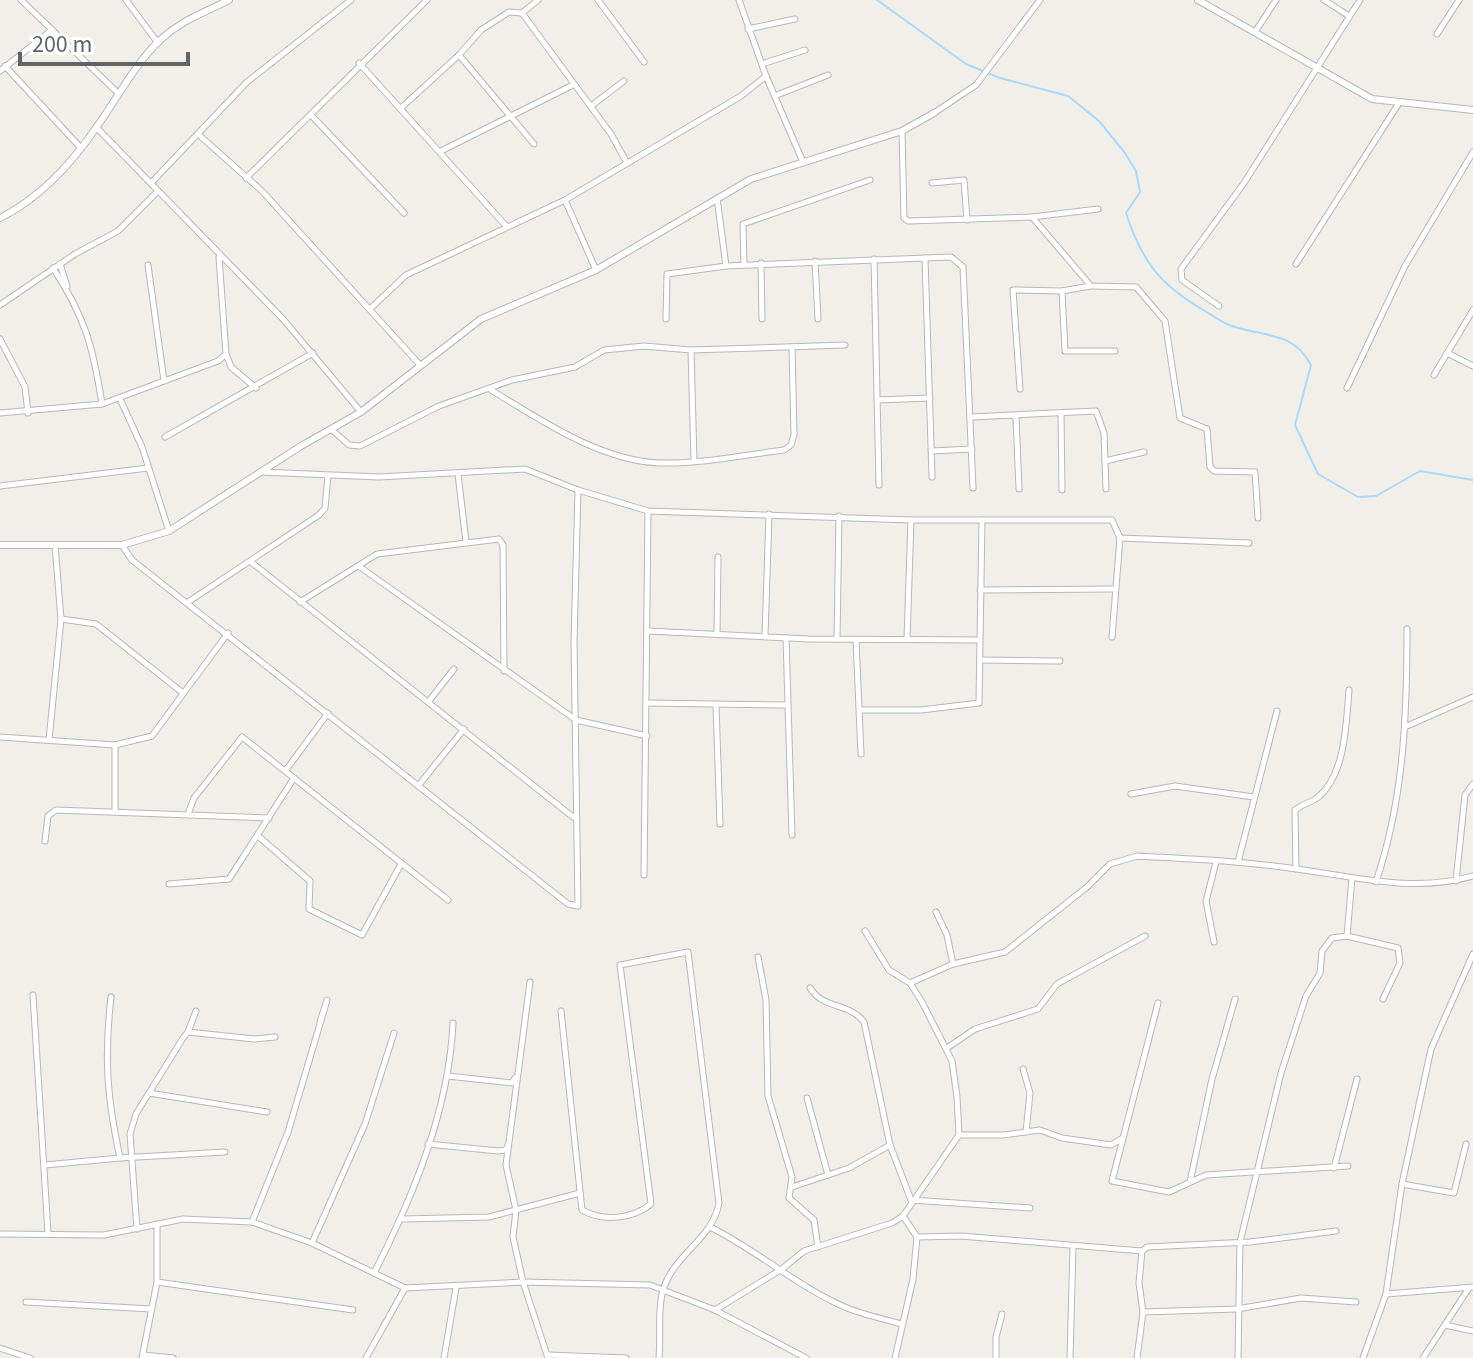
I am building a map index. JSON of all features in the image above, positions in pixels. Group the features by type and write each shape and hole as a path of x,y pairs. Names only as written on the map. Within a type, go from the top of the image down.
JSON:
{"street":[{"path":"21,0 119,94"},
{"path":"126,0 158,43"},
{"path":"0,218 31,200 80,147 158,43 187,18 229,0"},
{"path":"151,183 266,65 351,0"},
{"path":"246,178 359,63 427,0"},
{"path":"402,107 459,55 481,30 509,12 522,13 538,0"},
{"path":"598,0 644,62"},
{"path":"739,0 766,76 777,95 803,162"},
{"path":"0,545 122,545 169,531 361,412 481,319 596,270 751,179 902,131 934,113 976,85 1040,0"},
{"path":"1198,0 1372,99 1473,110"},
{"path":"1255,32 1276,0"},
{"path":"1324,0 1349,16"},
{"path":"1219,306 1182,280 1181,269 1318,71 1360,0"},
{"path":"1437,34 1459,0"},
{"path":"522,13 591,106 627,163"},
{"path":"748,29 795,19"},
{"path":"52,30 2,69 80,147"},
{"path":"762,64 805,50"},
{"path":"459,55 534,144"},
{"path":"359,63 402,107 507,227"},
{"path":"777,95 828,75"},
{"path":"371,308 406,275 565,200 741,96 766,76"},
{"path":"591,106 624,81"},
{"path":"441,151 573,85"},
{"path":"1296,264 1399,103"},
{"path":"311,115 404,213"},
{"path":"97,128 313,353 361,412"},
{"path":"902,131 904,218 914,222 1032,217 1098,209"},
{"path":"199,135 246,178 371,308 420,365"},
{"path":"1347,388 1405,266 1473,152"},
{"path":"744,264 743,224 870,180"},
{"path":"932,183 964,180 967,220"},
{"path":"0,305 53,268 118,231 158,191"},
{"path":"717,198 726,266"},
{"path":"565,200 596,270"},
{"path":"1032,217 1091,286"},
{"path":"219,256 226,354 231,367"},
{"path":"666,319 667,274 744,264 951,257 963,267 973,488"},
{"path":"925,258 932,477"},
{"path":"874,259 879,485"},
{"path":"815,261 818,319"},
{"path":"761,263 762,319"},
{"path":"60,264 70,295"},
{"path":"148,265 164,381"},
{"path":"53,268 81,312 94,353 102,404"},
{"path":"1020,389 1013,290 1136,287 1155,306 1167,329 1180,418 1207,429 1210,467 1214,471 1255,472 1258,518"},
{"path":"1062,291 1065,351 1115,351"},
{"path":"1434,375 1473,310"},
{"path":"0,339 25,387 28,413"},
{"path":"331,429 349,445 360,446 439,406 512,380 575,367 617,347 691,350 845,345"},
{"path":"490,389 551,426 626,458 660,463 784,450 791,445 792,347"},
{"path":"691,350 694,461"},
{"path":"165,437 313,353"},
{"path":"1447,353 1473,366"},
{"path":"0,413 28,413 102,404 218,361 226,354"},
{"path":"218,361 231,367 256,388"},
{"path":"877,400 930,398"},
{"path":"120,399 169,531"},
{"path":"972,417 1096,411 1104,433 1106,489"},
{"path":"1061,413 1062,490"},
{"path":"1012,415 1018,426 1019,489"},
{"path":"932,451 972,449"},
{"path":"1105,461 1144,452"},
{"path":"0,486 148,468"},
{"path":"260,472 328,476 458,474 525,469 578,490 648,511 911,520 1112,520 1120,538 1113,589 1112,637"},
{"path":"458,474 466,542"},
{"path":"188,602 319,515 325,508 328,476"},
{"path":"122,545 132,560 568,904 578,906 574,818 578,490"},
{"path":"644,875 648,511"},
{"path":"765,636 769,514"},
{"path":"837,639 839,516"},
{"path":"907,639 911,520"},
{"path":"860,710 975,705 980,697 982,520"},
{"path":"1120,538 1249,543"},
{"path":"300,602 377,554 499,539 503,545 504,671"},
{"path":"49,740 61,619 55,545"},
{"path":"717,634 718,557"},
{"path":"251,562 574,818"},
{"path":"360,567 576,720 647,736"},
{"path":"980,590 1113,589"},
{"path":"61,619 96,624 183,693"},
{"path":"1376,882 1391,837 1407,726 1407,629"},
{"path":"648,631 856,640 979,640"},
{"path":"0,737 115,745 152,736 228,633"},
{"path":"786,638 792,835"},
{"path":"856,640 861,754"},
{"path":"980,660 1060,661"},
{"path":"429,701 454,669"},
{"path":"1296,869 1295,810 1315,800 1332,778 1346,728 1349,690"},
{"path":"1407,726 1473,697"},
{"path":"647,703 786,705"},
{"path":"716,705 720,824"},
{"path":"1238,862 1277,711"},
{"path":"286,770 328,713"},
{"path":"418,786 464,729"},
{"path":"188,814 194,798 242,737 448,900"},
{"path":"115,745 115,811"},
{"path":"169,884 229,879 294,778"},
{"path":"1456,881 1464,799 1473,784"},
{"path":"1131,794 1175,786 1254,797"},
{"path":"45,841 50,812 115,811 269,818"},
{"path":"258,836 310,881 309,909 362,935 401,864"},
{"path":"910,983 953,964 1005,952 1087,887 1110,864 1124,858 1137,856 1238,862 1376,882 1456,881 1473,876"},
{"path":"1214,942 1206,901 1216,862"},
{"path":"1347,936 1352,878"},
{"path":"936,912 947,935 953,964"},
{"path":"715,1310 782,1269 804,1251 860,1236 903,1216 911,1200 959,1135 952,1061 947,1048 910,983 889,970 865,931"},
{"path":"947,1048 975,1029 1038,1009 1057,984 1145,936"},
{"path":"1238,1358 1240,1242 1281,1073 1306,996 1320,973 1322,951 1332,938 1347,936 1398,948 1400,963 1383,999"},
{"path":"561,1011 582,1210 598,1218 636,1215 651,1204 620,965 688,952 719,1193 712,1228 682,1256 663,1288 659,1358"},
{"path":"1363,1358 1386,1294 1402,1184 1431,1049 1473,954"},
{"path":"758,957 767,1016 768,1096 792,1187 791,1202 814,1220 818,1247"},
{"path":"530,982 506,1165 516,1210 513,1237 523,1282 548,1357 626,1358"},
{"path":"810,988 823,1003 853,1010 864,1022 890,1145 911,1200"},
{"path":"33,995 48,1233"},
{"path":"111,997 105,1045 107,1097 120,1158"},
{"path":"1191,1182 1189,1175 1207,1111 1212,1079 1235,999"},
{"path":"252,1222 288,1132 327,1000 320,1022"},
{"path":"1158,1003 1111,1177 1116,1184 1160,1193 1180,1189 1206,1175 1348,1166"},
{"path":"137,1229 130,1134 136,1114 188,1032 196,1011"},
{"path":"374,1273 402,1219 428,1144 448,1076 453,1023"},
{"path":"188,1032 254,1039 275,1037"},
{"path":"312,1243 365,1124 394,1033"},
{"path":"1023,1069 1030,1093 1026,1132"},
{"path":"448,1076 512,1083 517,1077"},
{"path":"1334,1168 1357,1079"},
{"path":"149,1093 267,1112"},
{"path":"807,1098 828,1175"},
{"path":"959,1135 1040,1130 1062,1138 1111,1145 1121,1139"},
{"path":"428,1144 498,1151 506,1150 509,1142"},
{"path":"1402,1184 1454,1193 1466,1144"},
{"path":"792,1187 828,1175 890,1145"},
{"path":"45,1165 225,1152"},
{"path":"402,1219 489,1217 580,1193"},
{"path":"911,1200 1030,1208"},
{"path":"895,1358 913,1279 917,1237 903,1216"},
{"path":"0,1234 104,1235 157,1224 211,1218 252,1222 312,1243 405,1288 456,1288 523,1282 650,1285 663,1288 715,1310 806,1358"},
{"path":"157,1224 157,1282 142,1356 173,1358"},
{"path":"712,1228 752,1248 845,1307 902,1324"},
{"path":"917,1237 961,1236 1142,1251 1147,1247 1240,1242 1336,1231"},
{"path":"1070,1358 1073,1247"},
{"path":"1137,1358 1143,1312 1139,1283 1142,1251"},
{"path":"157,1282 353,1310"},
{"path":"366,1358 405,1288"},
{"path":"444,1358 456,1288"},
{"path":"1386,1294 1471,1288"},
{"path":"1423,1358 1471,1288"},
{"path":"1143,1312 1237,1309 1301,1298 1356,1302"},
{"path":"26,1302 151,1309"},
{"path":"996,1358 1002,1314"},
{"path":"1445,1325 1473,1331"},
{"path":"0,1348 30,1358"}],"waterway":[{"path":"877,0 966,64 1000,78 1068,96 1099,121 1136,171 1140,192 1126,213 1139,245 1155,271 1176,292 1218,319 1232,326 1287,341 1296,346 1311,365 1295,425 1318,474 1358,497 1376,496 1420,471 1473,480"}]}
